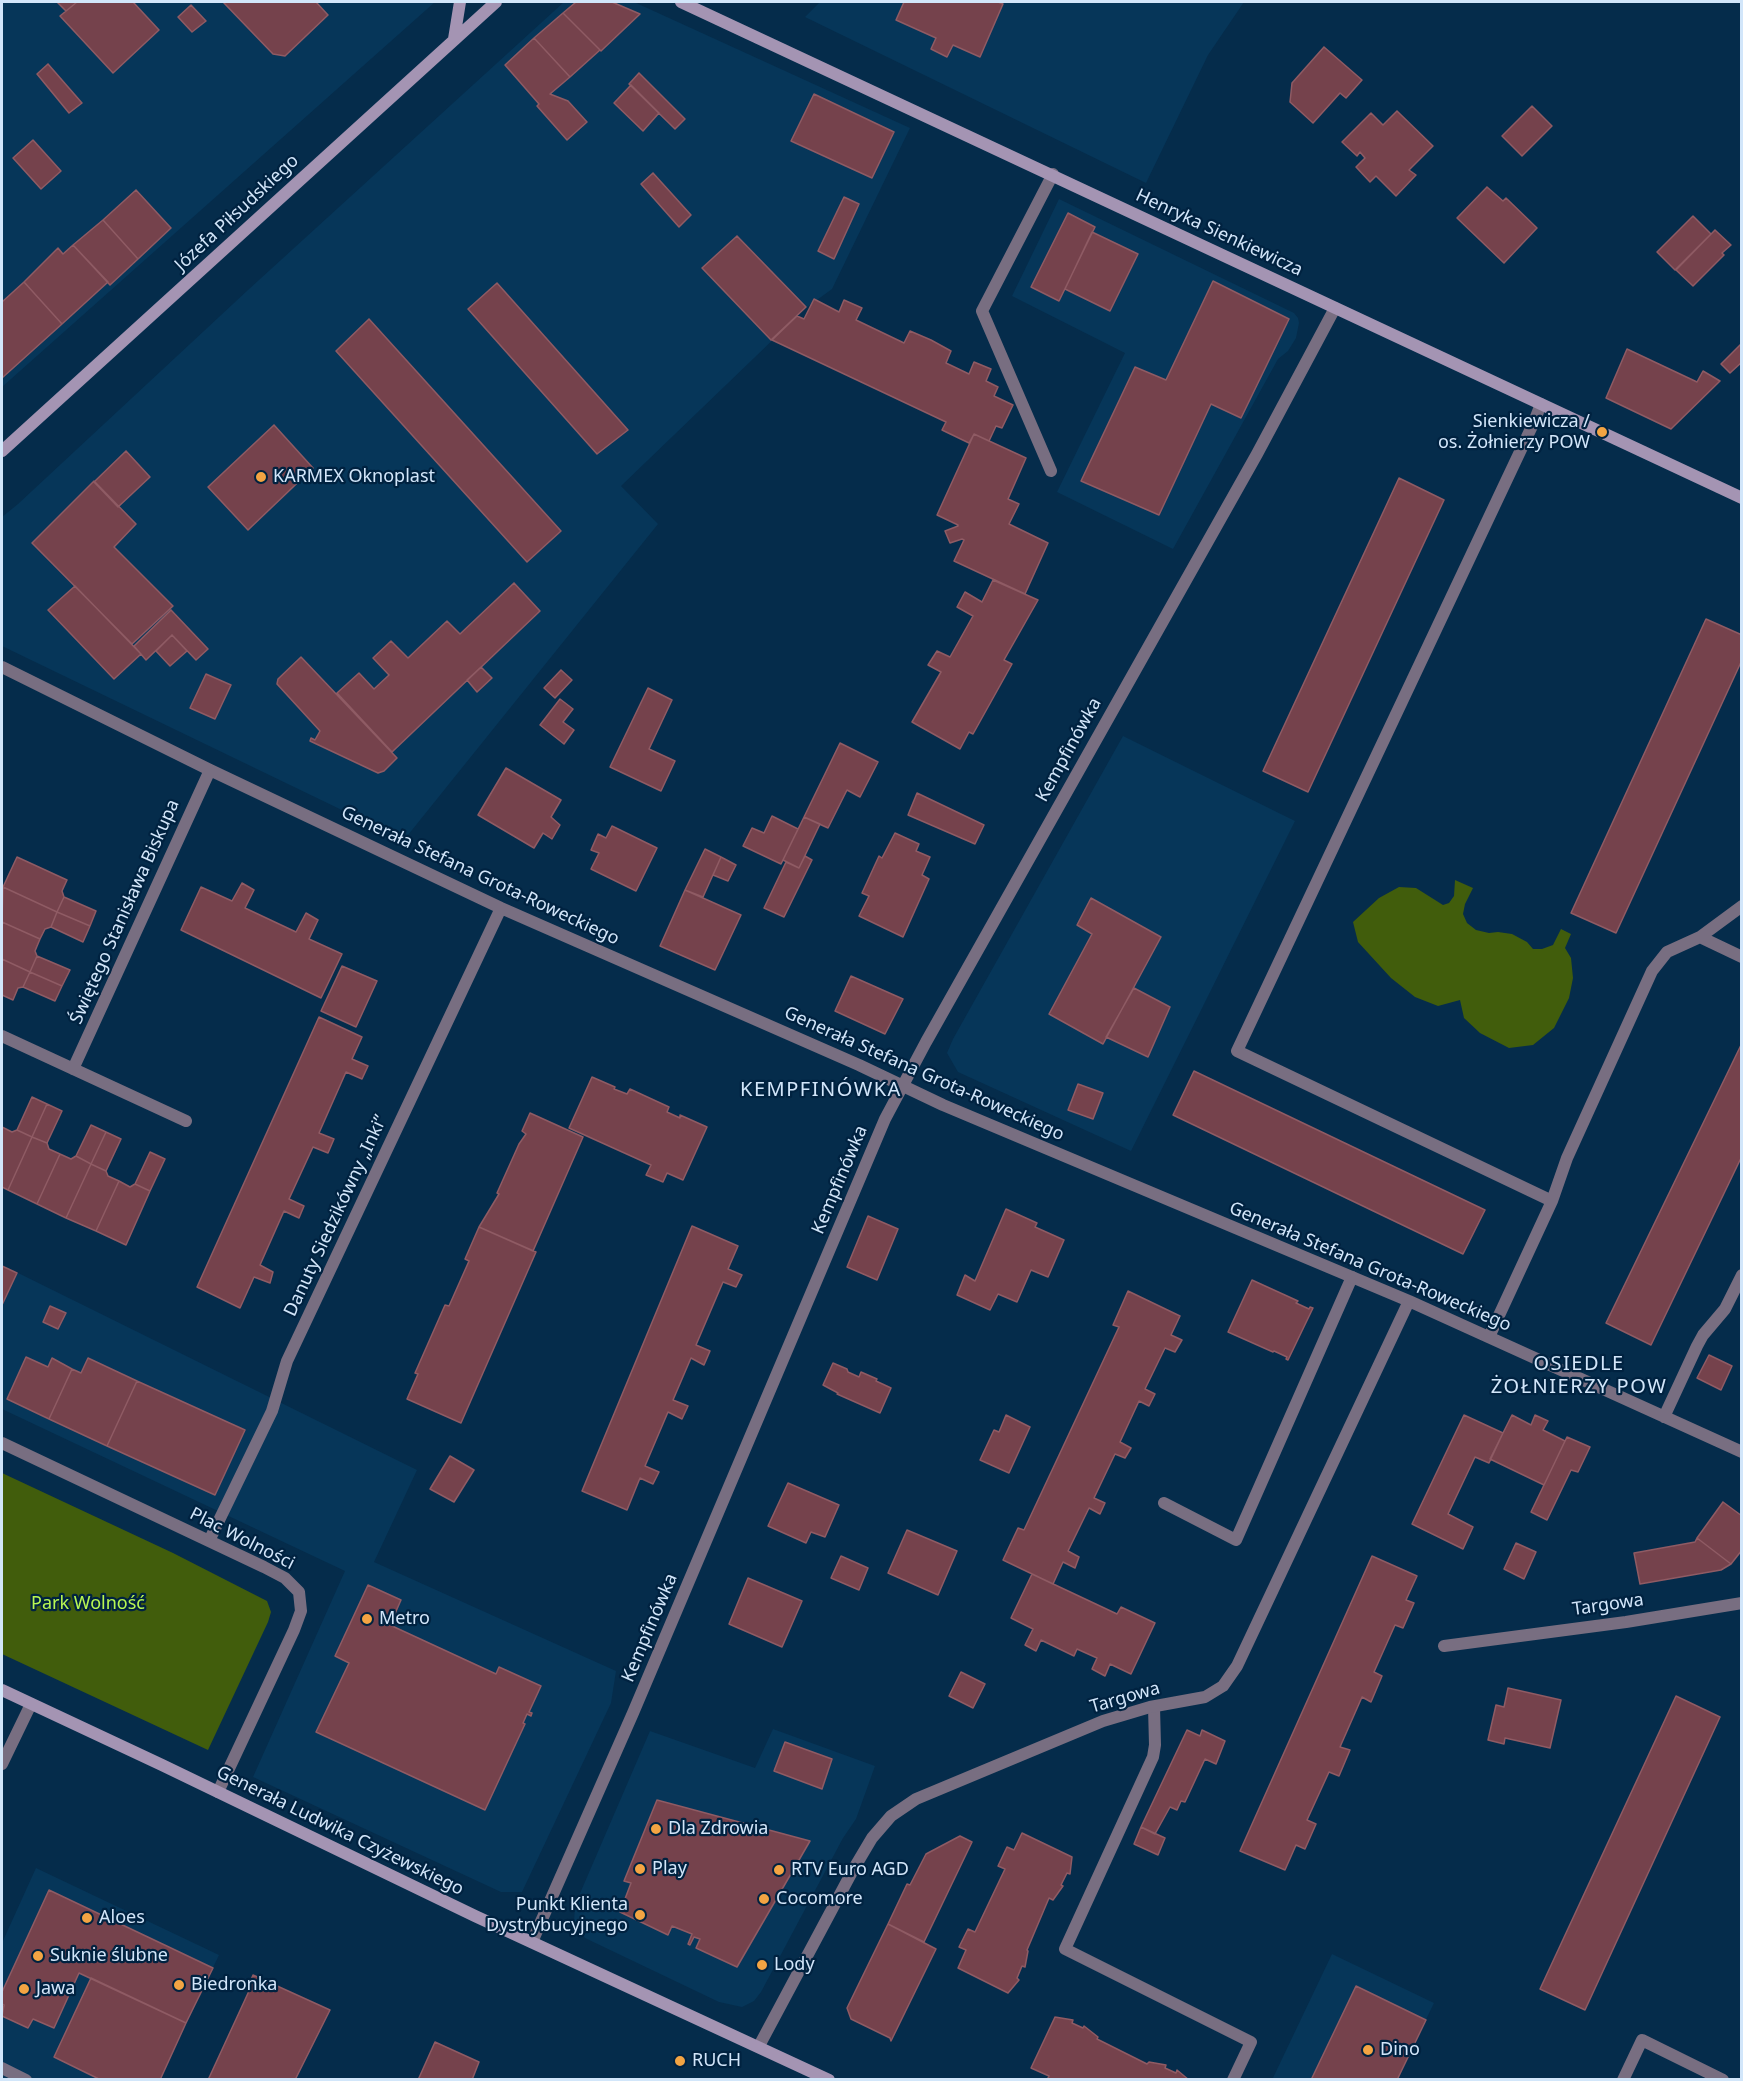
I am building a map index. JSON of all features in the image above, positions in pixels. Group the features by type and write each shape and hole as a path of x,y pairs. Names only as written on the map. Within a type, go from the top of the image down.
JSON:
{"street":[{"path":"454,39 460,2"},
{"name":"Józefa Piłsudskiego","path":"2,451 496,2"},
{"name":"Henryka Sienkiewicza","path":"681,2 1742,498"},
{"path":"1051,471 982,311 1053,174"},
{"name":"Kempfinówka","path":"532,1942 633,1713 885,1119 1257,454 1335,308"},
{"path":"1541,404 1237,1051 1552,1201"},
{"name":"Generała Stefana Grota-Roweckiego","path":"2,667 210,770 501,908 859,1065 943,1105 1409,1301 1742,1452"},
{"name":"Świętego Stanisława Biskupa","path":"73,1069 210,770"},
{"path":"1488,1337 1552,1201 1567,1158 1652,971 1667,952 1700,937 1742,906"},
{"name":"Danuty Siedzikówny „Inki”","path":"209,1541 272,1411 288,1361 501,908"},
{"path":"1700,937 1742,957"},
{"path":"2,1036 186,1122"},
{"path":"1664,1417 1703,1335 1725,1309 1742,1275"},
{"path":"1164,1503 1236,1540 1352,1277"},
{"name":"Targowa","path":"759,2046 853,1870 872,1838 891,1816 927,1794 1103,1721 1154,1707 1205,1697 1223,1686 1237,1666 1409,1301"},
{"name":"Plac Wolności","path":"2,1443 285,1578 299,1592 301,1611 265,1694 218,1792"},
{"name":"Targowa","path":"1444,1646 1626,1622 1742,1603"},
{"path":"2,1690 31,1704 2,1764"},
{"name":"Generała Ludwika Czyżewskiego","path":"31,1704 532,1942 829,2079"},
{"path":"1154,1707 1153,1757 1065,1949 1251,2042 1233,2079"},
{"path":"1623,2079 1642,2040 1722,2079"},
{"path":"2,2068 26,2079"}],"shaded area":[{"path":"2,2 435,2 2,387"},
{"path":"564,2 634,2 910,128 832,289 806,308 621,486 658,524 404,840 2,646 2,517"},
{"path":"820,2 1244,2 1208,55 1146,183 805,17"},
{"path":"1059,199 1294,313 1298,318 1296,338 1288,351 1278,359 1173,549 1057,492 1125,353 1012,296"},
{"path":"1123,736 1295,821 1131,1151 958,1072 947,1053"},
{"path":"2,1265 417,1470 374,1562 616,1671 611,1703 522,1892 501,1892 253,1777 345,1571 2,1409"},
{"path":"773,1729 875,1766 856,1819 843,1838 761,1992 754,2001 742,2007 719,2002 585,1938 574,1923 575,1905 650,1731 755,1768"},
{"path":"36,1868 219,1955 160,2079 2,2078 2,1943"},
{"path":"1332,1954 1434,2003 1397,2079 1272,2080"}],"green space":[{"path":"1455,880 1473,888 1463,914 1467,923 1476,930 1512,934 1527,942 1533,949 1553,945 1561,929 1571,934 1565,948 1571,958 1573,978 1569,998 1554,1028 1533,1045 1509,1048 1480,1033 1464,1018 1460,1000 1438,1006 1415,997 1391,978 1358,942 1353,922 1379,898 1399,887 1416,888 1443,905 1449,903 1454,896"},
{"name":"Park Wolność","path":"2,1473 173,1553 267,1601 271,1612 268,1622 208,1750 2,1654"}],"building":[{"path":"57,2 77,2 66,11"},
{"path":"77,2 133,2 159,30 113,73 60,16"},
{"path":"223,2 316,2 328,15 285,56 273,54"},
{"path":"576,2 612,2 640,14 601,51 563,13"},
{"path":"904,2 998,2 1003,4 980,57 953,45 947,57 931,49 936,38 896,20"},
{"path":"191,5 206,21 192,32 178,17"},
{"path":"563,13 600,50 570,77 534,38"},
{"path":"534,38 570,77 550,94 568,101 587,122 567,140 505,65"},
{"path":"1324,47 1362,80 1346,98 1340,93 1313,123 1290,102 1292,83"},
{"path":"48,64 82,103 69,113 37,74"},
{"path":"639,73 685,119 675,129 629,84"},
{"path":"631,85 659,113 643,131 614,103"},
{"path":"814,94 894,132 872,178 791,141"},
{"path":"1532,106 1552,126 1522,156 1502,136"},
{"path":"1397,111 1433,146 1409,170 1416,175 1396,196 1376,176 1370,182 1356,167 1365,158 1360,152 1357,156 1342,142 1371,113 1383,125"},
{"path":"33,140 61,171 41,189 13,158"},
{"path":"653,173 691,215 679,227 641,184"},
{"path":"1487,187 1503,201 1506,198 1537,228 1504,263 1457,218"},
{"path":"136,190 171,228 138,259 103,220"},
{"path":"844,197 859,204 834,259 818,251"},
{"path":"1068,213 1095,227 1059,301 1031,287"},
{"path":"1693,216 1711,234 1675,270 1657,252"},
{"path":"103,220 138,259 110,285 73,245"},
{"path":"1715,230 1731,245 1693,286 1676,270"},
{"path":"1092,232 1138,254 1110,311 1065,289"},
{"path":"737,236 806,307 771,340 702,268"},
{"path":"73,245 108,282 62,324 24,282 58,248 63,254"},
{"path":"1213,281 1289,319 1241,418 1211,404 1159,515 1081,481 1135,367 1166,380"},
{"path":"24,282 62,324 2,378 2,302"},
{"path":"497,283 628,430 597,454 468,309"},
{"path":"814,299 839,312 844,300 862,308 856,320 904,343 910,331 931,340 951,351 946,363 969,374 974,362 991,369 986,381 998,387 994,396 1013,405 1002,428 996,426 989,441 974,434 969,443 942,430 946,422 772,340 797,316 804,319"},
{"path":"369,319 561,531 527,562 336,351"},
{"path":"1742,343 1742,362 1730,373 1721,364"},
{"path":"1627,349 1697,382 1703,371 1720,381 1671,429 1606,398"},
{"name":"KARMEX Oknoplast","path":"274,425 313,468 248,530 208,487"},
{"path":"974,434 1026,458 1008,499 1019,504 1009,524 1048,543 1025,594 954,561 964,540 950,543 945,531 958,525 937,515"},
{"path":"126,451 150,477 118,507 94,482"},
{"path":"1399,478 1444,500 1308,792 1263,771"},
{"path":"94,481 136,524 114,547 173,606 132,644 32,543"},
{"path":"993,580 1038,600 1004,660 1012,664 973,734 969,732 960,749 912,722 941,672 928,665 937,651 950,657 973,616 957,607 965,592 982,602"},
{"path":"514,583 540,611 392,752 337,693 359,673 374,689 389,675 373,658 391,641 408,658 447,621 460,634"},
{"path":"75,586 141,654 114,679 48,610"},
{"path":"171,610 208,649 196,660 172,635 146,660 134,646"},
{"path":"1706,619 1742,635 1742,660 1616,933 1571,913"},
{"path":"172,635 187,651 170,666 156,651"},
{"path":"301,657 397,758 384,771 378,773 310,741 311,738 315,740 320,731 277,684 278,679"},
{"path":"481,667 492,678 477,692 467,680"},
{"path":"561,670 572,680 555,698 544,688"},
{"path":"206,674 231,685 215,719 190,708"},
{"path":"648,688 672,700 649,749 675,761 661,791 610,767"},
{"path":"560,699 573,709 563,722 574,730 564,744 540,725"},
{"path":"840,743 878,762 860,797 847,790 828,828 804,817"},
{"path":"506,768 561,800 551,817 560,825 552,839 543,833 534,848 478,815"},
{"path":"917,793 984,825 975,844 908,815"},
{"path":"772,816 798,829 781,864 743,846 752,828 764,833"},
{"path":"804,817 820,824 799,868 783,860"},
{"path":"612,826 657,848 636,891 591,869 599,853 591,850 598,834 606,838"},
{"path":"895,833 919,844 916,851 930,857 922,875 929,879 903,937 859,916 869,896 862,893 879,856 882,858"},
{"path":"705,849 721,857 703,897 685,890"},
{"path":"805,856 812,860 784,917 764,908 786,862 799,868"},
{"path":"17,857 67,880 62,891 64,897 57,912 3,887"},
{"path":"721,857 736,865 728,881 713,875"},
{"path":"242,883 254,890 245,908 296,932 306,913 318,920 309,939 342,954 321,998 181,930 201,887 232,901"},
{"path":"3,887 57,912 51,927 45,929 40,939 2,922"},
{"path":"685,890 741,915 715,970 660,946"},
{"path":"64,897 96,911 90,926 57,912"},
{"path":"1091,898 1161,937 1103,1044 1049,1014 1092,934 1077,925"},
{"path":"57,912 90,926 83,942 51,927"},
{"path":"2,922 40,939 35,951 37,956 30,972 2,959"},
{"path":"37,956 70,970 62,986 30,972"},
{"path":"2,959 30,972 23,987 18,988 13,1000 2,995"},
{"path":"342,966 377,981 356,1027 321,1011"},
{"path":"30,972 62,986 55,1001 23,987"},
{"path":"851,976 903,999 885,1034 835,1011"},
{"path":"1134,988 1170,1007 1148,1057 1106,1037"},
{"path":"319,1017 362,1037 352,1059 368,1066 362,1079 346,1072 319,1133 334,1139 328,1153 313,1147 289,1199 304,1206 299,1218 284,1211 260,1265 273,1272 270,1283 254,1277 240,1308 197,1287"},
{"path":"1742,1043 1742,1156 1651,1345 1606,1323"},
{"path":"1194,1071 1485,1210 1463,1254 1173,1115"},
{"path":"592,1077 627,1094 630,1089 669,1107 667,1112 707,1127 683,1180 667,1173 663,1182 646,1175 651,1165 569,1128"},
{"path":"1078,1084 1103,1093 1093,1119 1068,1110"},
{"path":"32,1097 47,1104 32,1137 17,1130"},
{"path":"47,1104 62,1111 47,1143 32,1137"},
{"path":"530,1113 583,1137 533,1251 479,1227 499,1194 497,1193 519,1144 526,1134 522,1131"},
{"path":"91,1125 106,1132 91,1164 76,1156"},
{"path":"2,1127 12,1132 17,1130 32,1137 8,1190 2,1187"},
{"path":"106,1132 121,1139 106,1171 91,1164"},
{"path":"32,1137 47,1143 49,1149 60,1154 37,1204 8,1190"},
{"path":"150,1152 165,1159 150,1191 135,1184"},
{"path":"60,1154 71,1159 76,1156 91,1164 66,1218 37,1204"},
{"path":"91,1164 106,1171 108,1176 119,1181 96,1231 66,1218"},
{"path":"119,1181 130,1187 135,1184 150,1191 126,1245 96,1231"},
{"path":"1006,1209 1037,1223 1035,1227 1064,1240 1048,1277 1031,1270 1017,1302 998,1294 990,1310 957,1295 965,1275 975,1281"},
{"path":"868,1216 898,1229 877,1280 847,1267"},
{"path":"692,1226 738,1246 728,1269 742,1275 736,1287 723,1282 696,1345 710,1351 704,1365 691,1358 673,1400 688,1406 682,1419 668,1412 645,1466 659,1472 653,1484 640,1478 627,1510 582,1491"},
{"path":"479,1227 536,1252 461,1423 407,1399 418,1374 415,1373 445,1305 449,1306 469,1261 465,1259"},
{"path":"2,1266 17,1273 2,1305"},
{"path":"1252,1280 1298,1301 1296,1303 1309,1309 1313,1308 1288,1360 1287,1357 1228,1332"},
{"path":"1128,1291 1180,1316 1171,1335 1182,1340 1175,1352 1165,1348 1145,1389 1155,1394 1149,1406 1139,1401 1120,1442 1131,1448 1125,1458 1115,1454 1094,1498 1105,1503 1100,1514 1089,1508 1068,1551 1079,1557 1075,1568 1063,1562 1053,1584 1003,1560 1018,1528 1024,1530 1119,1327 1113,1325"},
{"path":"50,1306 66,1313 58,1329 43,1322"},
{"path":"1709,1355 1732,1366 1721,1390 1697,1378"},
{"path":"26,1357 48,1367 52,1358 72,1369 49,1419 7,1399"},
{"path":"88,1358 137,1381 107,1446 49,1419 72,1369 81,1373"},
{"path":"833,1363 859,1377 861,1372 891,1388 880,1413 837,1394 823,1385"},
{"path":"137,1381 245,1430 215,1495 107,1446"},
{"path":"1006,1415 1030,1427 1009,1473 980,1460 994,1430 999,1432"},
{"path":"1464,1415 1503,1433 1489,1463 1475,1457 1448,1514 1473,1527 1463,1549 1412,1524"},
{"path":"1512,1415 1531,1425 1535,1415 1548,1421 1543,1430 1565,1441 1544,1485 1490,1459"},
{"path":"1567,1437 1590,1447 1578,1472 1571,1470 1547,1520 1531,1512"},
{"path":"450,1456 474,1470 454,1502 430,1489"},
{"path":"788,1483 839,1505 825,1537 811,1532 806,1543 768,1526"},
{"path":"1723,1502 1742,1516 1742,1550 1731,1564 1697,1538"},
{"path":"907,1530 957,1551 938,1595 888,1573"},
{"path":"1697,1538 1731,1564 1721,1570 1640,1584 1634,1553 1695,1542"},
{"path":"1516,1543 1536,1552 1524,1579 1504,1569"},
{"path":"841,1556 868,1568 859,1590 831,1578"},
{"path":"1372,1556 1417,1576 1406,1600 1414,1603 1403,1628 1395,1625 1374,1672 1382,1676 1371,1702 1362,1697 1340,1747 1350,1750 1339,1776 1329,1772 1307,1820 1316,1824 1305,1849 1296,1845 1285,1870 1240,1851"},
{"path":"1032,1574 1117,1614 1121,1607 1155,1623 1131,1674 1110,1664 1105,1676 1092,1669 1097,1658 1077,1649 1074,1656 1041,1640 1036,1651 1025,1645 1033,1629 1011,1618"},
{"path":"748,1578 802,1601 782,1647 729,1624"},
{"path":"368,1585 401,1600 390,1625 496,1674 499,1667 541,1686 529,1712 532,1713 531,1716 527,1714 523,1723 525,1724 485,1810 316,1732 349,1663 335,1656"},
{"path":"961,1672 985,1684 973,1708 949,1696"},
{"path":"1508,1688 1561,1700 1550,1748 1505,1738 1504,1744 1488,1740 1496,1705 1504,1707"},
{"path":"1676,1696 1720,1717 1585,2010 1540,1989"},
{"path":"1187,1730 1200,1736 1202,1730 1225,1741 1216,1764 1205,1759 1185,1802 1181,1801 1177,1810 1170,1807 1155,1834 1141,1827"},
{"path":"785,1742 832,1759 822,1789 774,1771"},
{"path":"657,1800 810,1841 737,1967 696,1948 700,1939 694,1937 690,1945 688,1944 692,1934 672,1926 668,1935 620,1912 631,1883 624,1881"},
{"path":"1141,1827 1165,1838 1158,1855 1134,1844"},
{"path":"1022,1833 1072,1857 1070,1874 1067,1873 1061,1885 1063,1886 1053,1900 1049,1898 1027,1950 1025,1967 1022,1966 1017,1978 1019,1980 1008,1993 958,1968 966,1950 959,1947 968,1929 975,1932 1005,1869 998,1866 1007,1847 1014,1850"},
{"path":"960,1836 972,1842 924,1942 888,1924 907,1884 910,1885 926,1854"},
{"path":"49,1890 213,1968 186,2023 79,1973 54,2028 33,2019 28,2028 2,2016 4,2005 2,2004 2,1992"},
{"path":"888,1924 936,1949 891,2041 890,2038 851,2019 847,2008"},
{"path":"253,1975 330,2010 295,2080 208,2080 249,1991 247,1990"},
{"path":"91,1978 186,2023 160,2080 101,2080 54,2057"},
{"name":"Dino","path":"1356,1986 1426,2020 1397,2080 1311,2080"},
{"path":"1055,2017 1073,2020 1072,2023 1083,2028 1084,2026 1098,2037 1097,2039 1147,2064 1149,2062 1166,2065 1165,2068 1176,2073 1177,2070 1189,2080 1047,2080 1049,2076 1031,2068"},
{"path":"435,2042 479,2062 472,2080 418,2080"}],"place":[{"name":"Sienkiewicza / os. Żołnierzy POW","path":"1602,432"},
{"name":"KARMEX Oknoplast","path":"261,477"},
{"name":"Metro","path":"367,1619"},
{"name":"Dla Zdrowia","path":"656,1829"},
{"name":"Play","path":"640,1869"},
{"name":"RTV Euro AGD","path":"779,1870"},
{"name":"Cocomore","path":"764,1899"},
{"name":"Punkt Klienta Dystrybucyjnego","path":"640,1915"},
{"name":"Aloes","path":"87,1918"},
{"name":"Suknie ślubne","path":"38,1956"},
{"name":"Lody","path":"762,1965"},
{"name":"Biedronka","path":"179,1985"},
{"name":"Jawa","path":"24,1989"},
{"name":"Dino","path":"1368,2050"},
{"name":"RUCH","path":"680,2061"}],"district":[{"name":"KEMPFINÓWKA","path":"821,1090"},
{"name":"OSIEDLE ŻOŁNIERZY POW","path":"1579,1376"}]}
